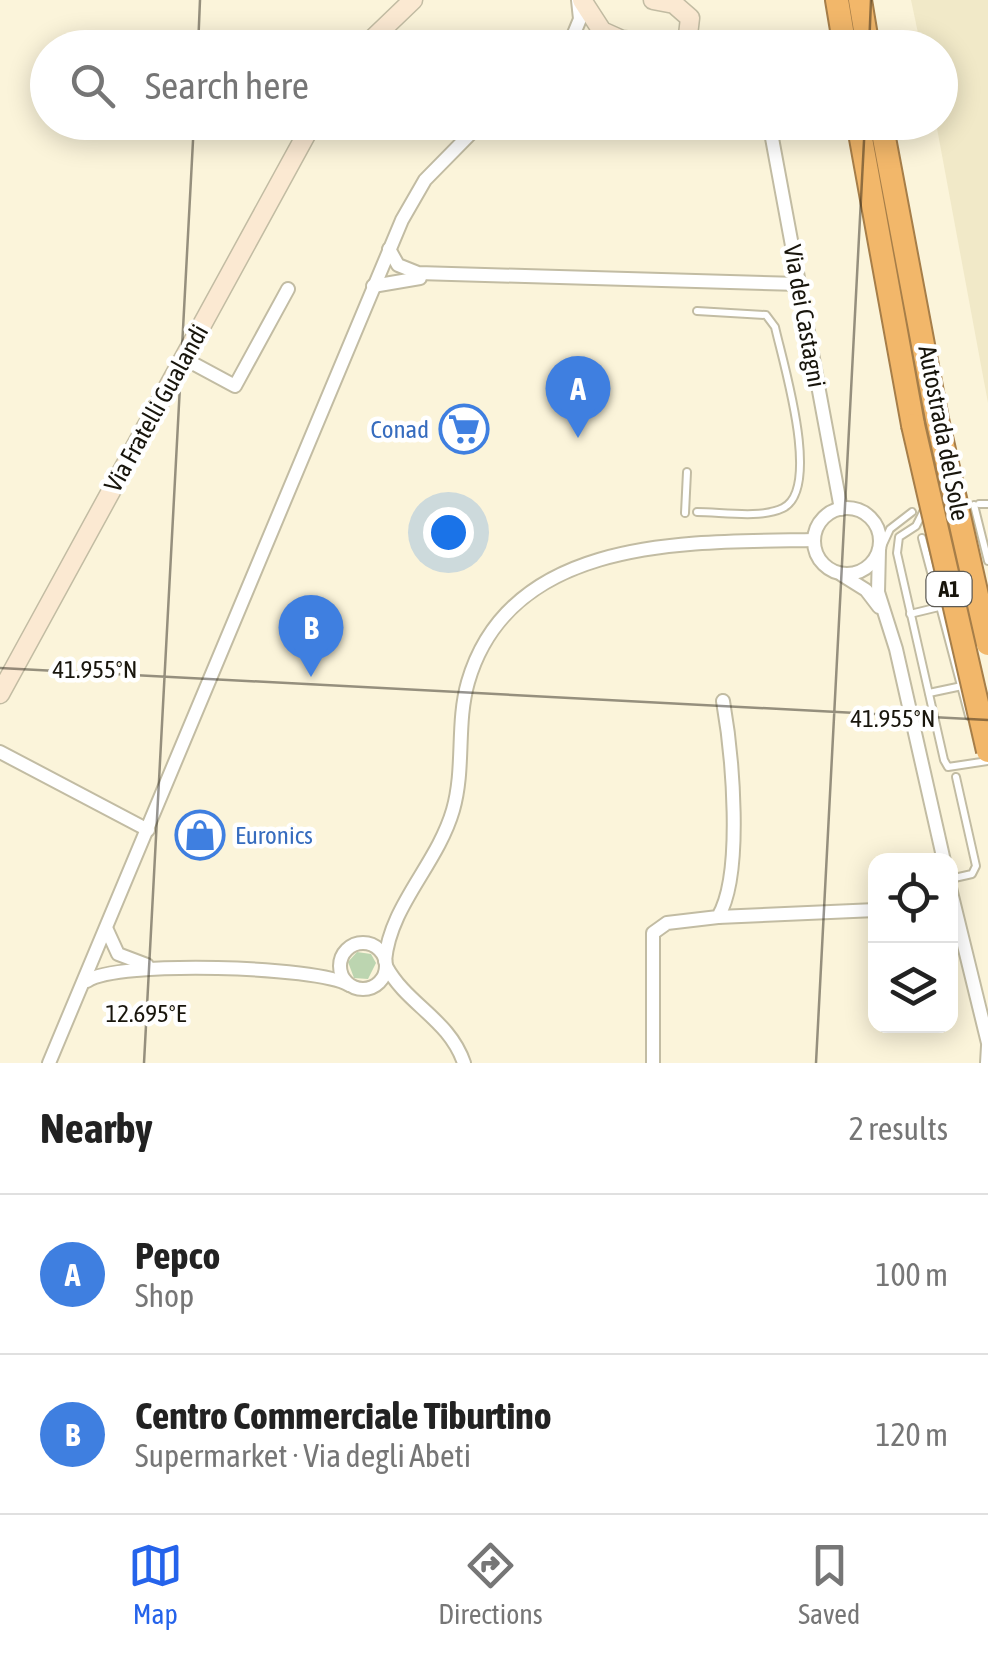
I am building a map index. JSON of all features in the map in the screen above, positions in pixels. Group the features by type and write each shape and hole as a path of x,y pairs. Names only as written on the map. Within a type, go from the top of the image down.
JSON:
{"highway":[{"path":"837,0 842,30"},
{"path":"860,0 865,30"},
{"name":"Autostrada del Sole","path":"861,140 913,425 986,758"},
{"name":"Autostrada del Sole","path":"884,140 938,418 988,644"}],"street":[{"path":"382,30 413,0"},
{"path":"655,0 681,7 697,30"},
{"path":"588,4 596,24 604,30"},
{"path":"577,30 588,4"},
{"path":"576,30 588,4"},
{"path":"687,30 692,24"},
{"name":"Via Fratelli Gualandi","path":"0,694 303,140"},
{"path":"49,1063 373,286 426,180 465,140"},
{"name":"Via dei Castagni","path":"771,140 841,509"},
{"path":"385,260 404,269 452,274 799,284"},
{"path":"385,260 388,271 406,279"},
{"path":"373,286 452,274"},
{"path":"184,358 235,386 288,290"},
{"path":"887,622 866,590 820,559 814,540 822,520 841,509 859,510 873,520 880,535 878,592 887,622 942,853"},
{"path":"300,972 330,962 350,947 374,937 396,918 439,850 457,789 463,704 476,657 500,621 518,605 557,577 638,548 814,540"},
{"path":"835,572 866,568 878,553"},
{"path":"718,917 731,882 731,761 723,701"},
{"path":"0,752 148,830"},
{"path":"653,1063 653,933 667,923 868,910"},
{"path":"372,987 382,978 396,918"},
{"path":"958,921 988,1044 987,1063"},
{"path":"107,930 118,954 154,967"},
{"path":"350,947 373,945 414,1001 450,1033 464,1063"},
{"path":"350,947 340,972 350,985"},
{"path":"95,959 139,962"},
{"path":"84,982 104,972 154,967 300,972 333,976 350,985 372,987 414,1001"}],"lane":[{"path":"697,311 766,315 776,327 802,463 797,495 781,509 697,512"},
{"path":"685,513 687,472"},
{"path":"980,504 988,561"},
{"path":"878,553 890,529 912,512"},
{"path":"922,538 961,686 986,758 948,767 910,614 897,543 923,512"},
{"path":"910,614 988,596"},
{"path":"929,694 988,680"},
{"path":"956,777 976,866 970,875 958,877"}],"shaded area":[{"path":"911,0 988,0 988,403 939,140 958,140 958,30 917,30"}],"green space":[{"path":"357,952 371,954 376,963 368,979 354,978 348,962"}],"place":[{"name":"Conad","path":"464,429"},
{"name":"Pepco","path":"578,438"},
{"name":"Centro Commerciale Tiburtino","path":"311,677"},
{"name":"Euronics","path":"200,835"}]}
